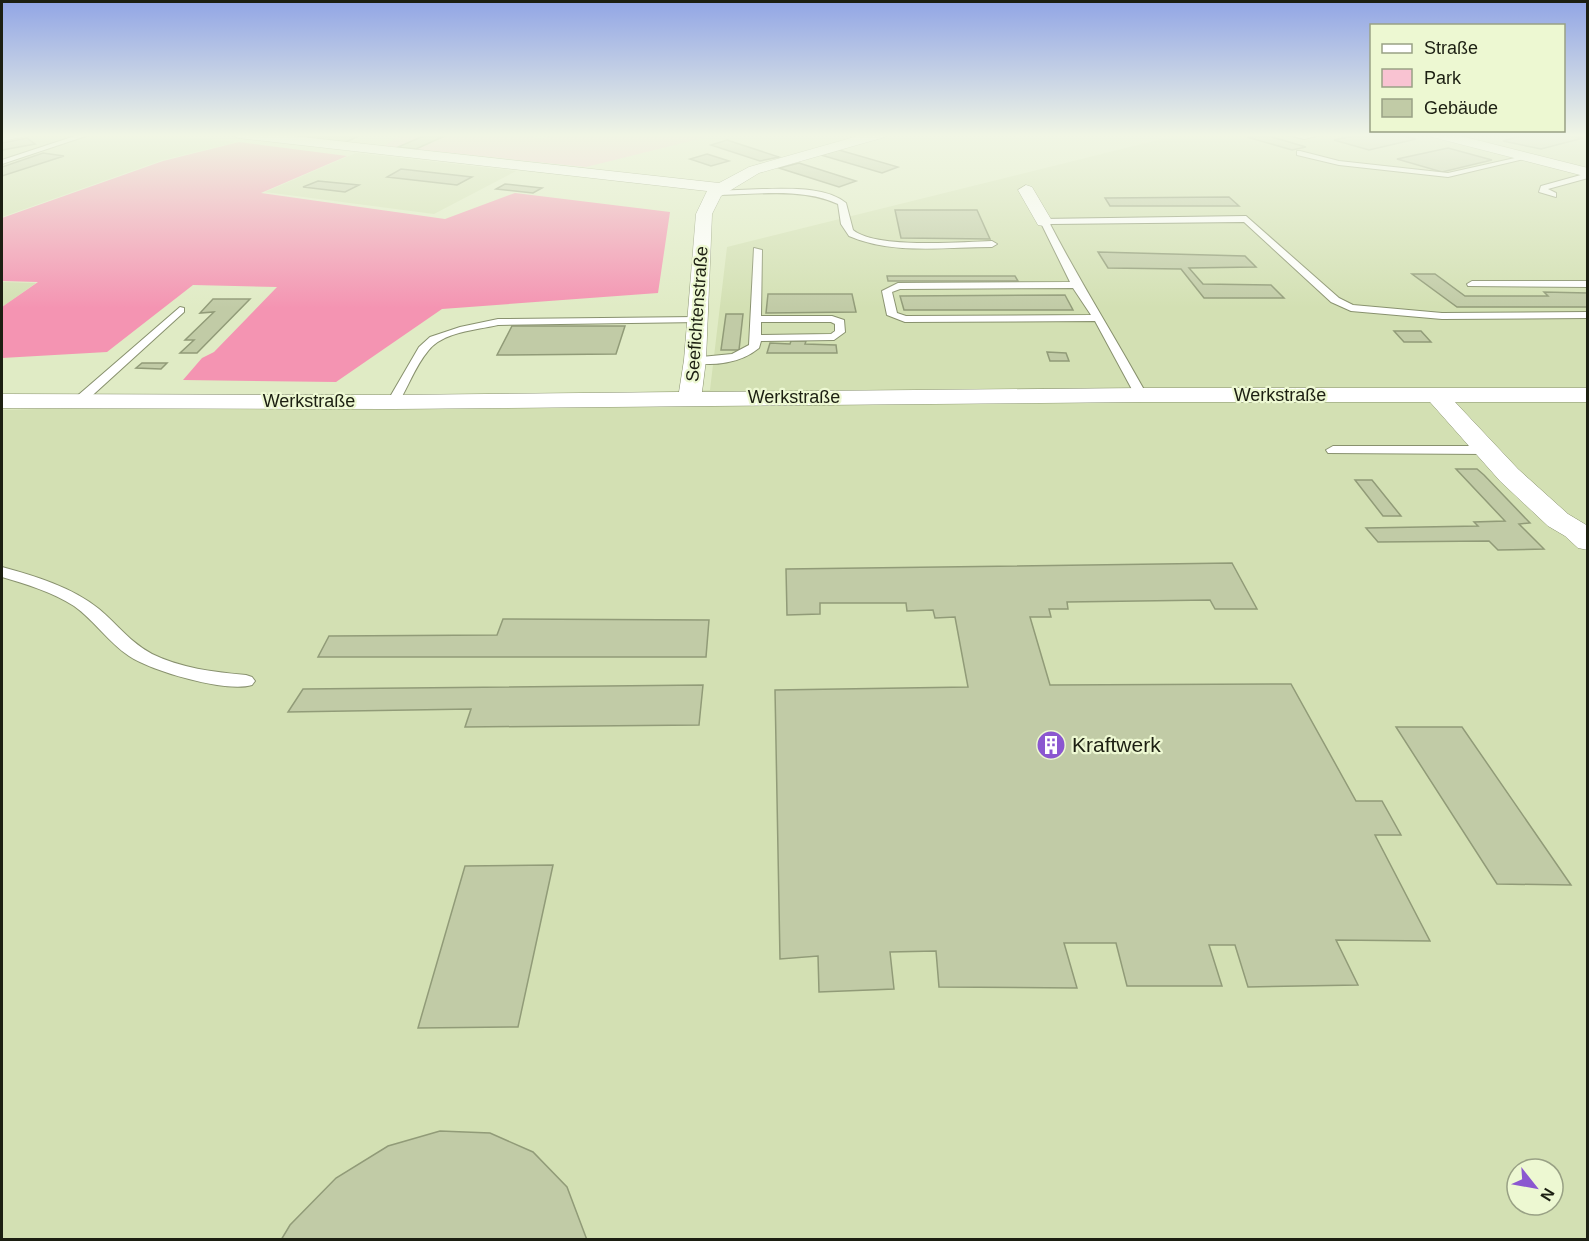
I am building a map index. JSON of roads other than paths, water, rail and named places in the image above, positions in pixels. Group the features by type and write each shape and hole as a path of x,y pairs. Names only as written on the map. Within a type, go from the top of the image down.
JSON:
{"street":[{"name":"Seefichtenstraße","path":"690,398 695,360 704,214 715,192"},
{"path":"1027,192 1044,221"},
{"name":"Werkstraße","path":"2,401 393,402 1141,395 1587,395"},
{"path":"1437,396 1558,520 1581,536"}],"lane":[{"path":"764,192 816,194 834,198 842,203 846,225 852,234 869,239 918,244 992,244"},
{"path":"1543,192 1553,195"},
{"path":"1141,395 1099,318 1076,285 1044,221 1246,219 1335,300 1351,308 1442,316 1587,315"},
{"path":"695,360 736,358 755,346 757,250"},
{"path":"1472,284 1587,284"},
{"path":"1076,285 898,286 887,291 892,315 905,319 1099,318"},
{"path":"80,400 180,310"},
{"path":"755,338 834,337 840,332 840,322 831,319 756,319"},
{"path":"393,402 423,349 434,339 464,329 498,322 698,320"},
{"path":"1333,450 1481,443"},
{"path":"2,572 69,597 87,608 134,651 148,658 214,678 246,681"}],"place":[{"name":"Kraftwerk","path":"1051,745"}]}
